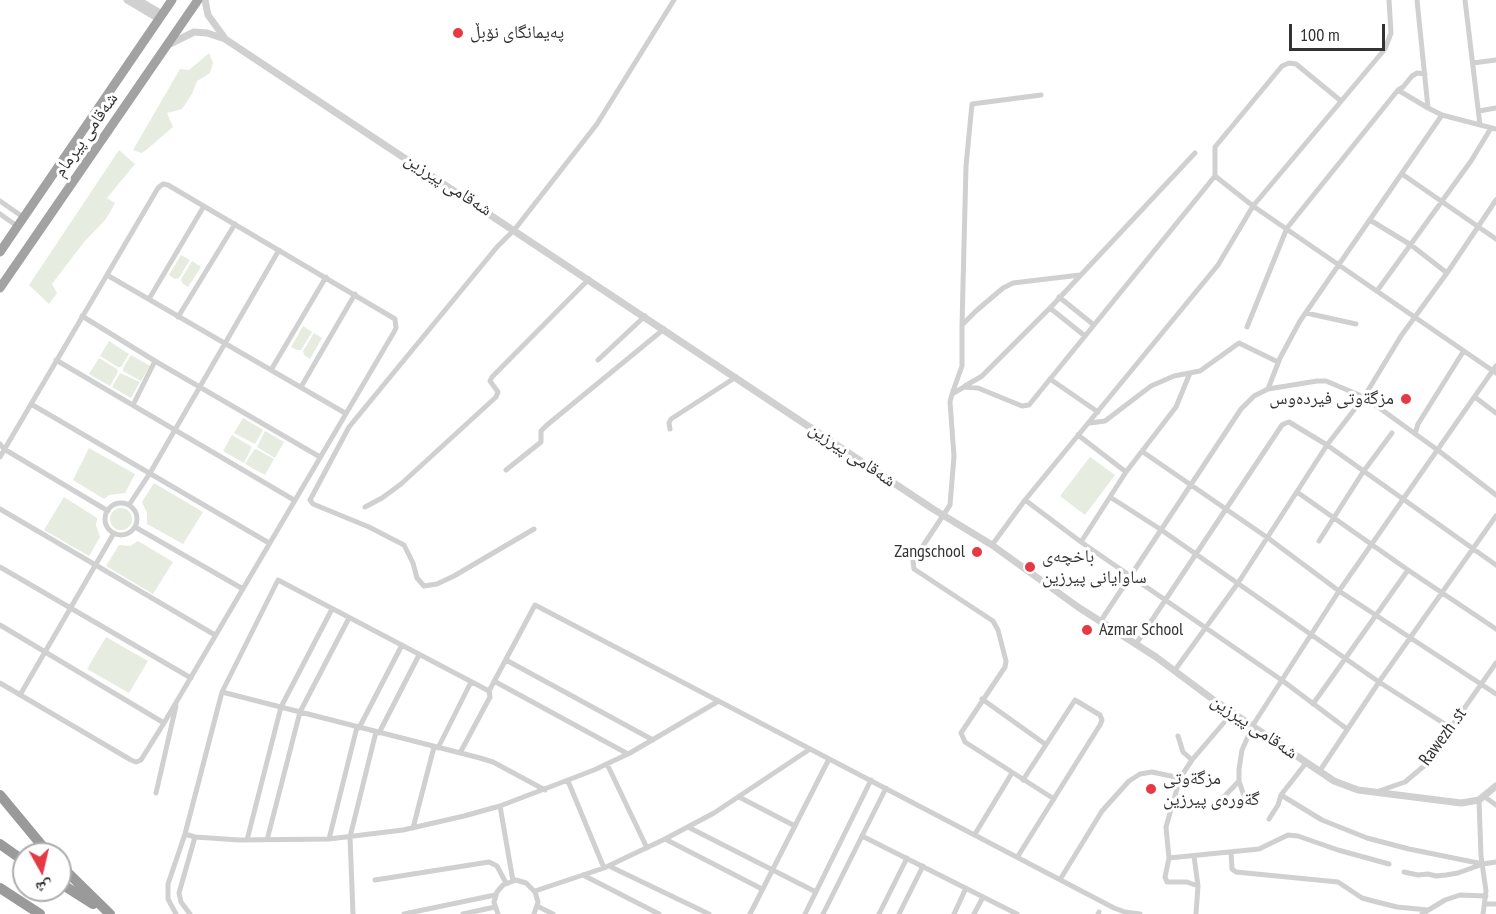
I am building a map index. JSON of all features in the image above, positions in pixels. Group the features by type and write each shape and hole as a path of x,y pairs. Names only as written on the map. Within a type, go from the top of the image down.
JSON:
{"highway":[{"name":"شەقامی پیرمام","path":"0,252 172,0"},
{"name":"شەقامی پیرمام","path":"0,288 198,0"},
{"path":"0,795 39,842"},
{"path":"72,877 109,914"},
{"path":"0,888 40,914"},
{"path":"72,891 109,914"}],"street":[{"path":"127,0 160,17"},
{"path":"138,0 160,17"},
{"path":"205,0 208,15 225,39"},
{"path":"534,529 454,576 437,584 424,586 417,578 404,545 369,527 313,504 310,500 349,426 490,255 515,229 597,124 675,0"},
{"path":"992,545 1024,500 1090,423 1218,265 1253,206 1385,49 1391,33 1389,0"},
{"path":"1417,0 1428,108"},
{"path":"1465,0 1480,125"},
{"path":"168,45 194,33 207,33 225,39"},
{"name":"شەقامی پیرزین","path":"225,39 515,229 944,516 992,545 1319,772 1349,788 1445,803 1466,804 1482,799"},
{"path":"1473,63 1496,60"},
{"path":"964,387 978,388 1022,406 1029,405 1215,176 1215,147 1282,66 1289,63 1296,64 1341,101"},
{"path":"1247,327 1287,228 1398,90 1412,76 1425,74"},
{"path":"1377,291 1493,129 1442,115 1398,90"},
{"path":"1041,94 972,104 966,166 962,366 950,402 954,456 950,505 913,561 914,569 993,621 998,630 1006,661 1005,668 961,733 969,746 1054,799"},
{"path":"1479,111 1496,108"},
{"path":"1268,389 1278,362 1306,313 1442,115"},
{"path":"952,394 982,376 1050,308 1195,153"},
{"path":"1402,174 1496,239"},
{"path":"1215,176 1253,206 1416,317 1463,352 1495,370 1339,591 1253,725 1242,750 1239,782 1244,796"},
{"path":"0,457 2,449 161,185 168,185 395,319 396,328 176,704 156,793"},
{"path":"1175,670 1238,583 1327,445 1364,397 1401,336 1496,200"},
{"path":"0,201 23,217"},
{"path":"149,299 204,206"},
{"path":"0,214 17,226"},
{"path":"1370,220 1411,245 1447,273"},
{"path":"178,316 235,224"},
{"path":"129,505 150,473 279,250"},
{"path":"107,275 345,413"},
{"path":"962,325 1008,284 1080,275"},
{"path":"271,370 326,277"},
{"path":"365,507 401,484 496,397 498,392 490,381 492,377 589,279"},
{"path":"301,387 355,294"},
{"path":"1059,297 1094,325"},
{"path":"1050,308 1085,336"},
{"path":"1306,313 1356,324"},
{"path":"82,316 155,362 320,457"},
{"path":"598,360 645,316"},
{"path":"506,470 542,442 541,431 547,425 664,329"},
{"path":"1090,423 1105,421 1151,386 1174,376 1200,371 1208,367 1233,346 1239,344 1278,362"},
{"path":"1415,434 1418,424 1463,352"},
{"path":"56,360 294,500"},
{"path":"133,405 155,362"},
{"path":"1081,542 1126,472 1176,407 1190,373"},
{"path":"670,429 671,419 736,377"},
{"path":"1050,379 1098,412"},
{"path":"1100,622 1241,409 1254,396 1268,389 1326,381 1364,397 1439,450 1496,495"},
{"path":"1476,398 1496,413"},
{"path":"31,404 269,543"},
{"path":"1136,644 1225,510 1286,423 1289,422 1327,445 1496,565"},
{"path":"1319,541 1363,472 1392,433"},
{"path":"1078,435 1126,472"},
{"path":"0,444 2,449 108,511"},
{"path":"1143,452 1268,538 1339,591 1496,694"},
{"path":"1297,492 1496,629"},
{"path":"1110,497 1160,529 1379,682 1450,728"},
{"path":"1024,500 1081,542 1206,626 1347,729"},
{"path":"120,504 129,505 136,512 135,527 123,535 114,533 106,523 108,511 120,504"},
{"path":"0,508 215,635"},
{"path":"1319,772 1410,637 1496,516"},
{"path":"135,527 243,589"},
{"path":"20,694 114,533"},
{"path":"0,567 190,678"},
{"path":"1313,704 1408,570"},
{"path":"176,914 166,892 185,834 222,692 278,580 489,691"},
{"path":"460,753 490,697 489,691 494,681 536,605 717,702 1061,878 1114,908 1140,914"},
{"path":"247,840 281,707 332,609"},
{"path":"267,840 300,712 349,618"},
{"path":"0,625 164,723"},
{"path":"329,839 358,727 402,645"},
{"path":"353,914 350,837 377,732 419,654"},
{"path":"506,660 653,740"},
{"name":"Rawezh .st","path":"1376,792 1398,785 1418,772 1496,663"},
{"path":"494,681 628,754"},
{"path":"413,828 436,747 471,682"},
{"path":"0,683 133,761 141,760 179,699"},
{"path":"222,692 493,762 544,790"},
{"path":"982,699 1045,744"},
{"path":"1018,856 1102,720 1100,715 1075,700 1023,780"},
{"path":"185,834 195,837 247,840 329,839 413,828 500,806 568,781 628,754 717,702"},
{"path":"1198,886 1187,882 1167,882 1165,877 1169,858 1166,827 1180,778 1192,760 1233,712"},
{"path":"1178,736 1183,752 1192,760"},
{"path":"535,891 606,867 665,840 739,797 810,749"},
{"path":"750,914 829,759"},
{"path":"1269,819 1281,795 1306,763"},
{"path":"607,764 646,848"},
{"path":"1061,878 1102,811 1129,781 1140,774 1152,772 1180,778"},
{"path":"975,834 1012,773"},
{"path":"805,914 871,780"},
{"path":"568,781 606,867 709,914"},
{"path":"1217,804 1239,782"},
{"path":"1483,914 1486,897 1481,856 1482,799 1496,786"},
{"path":"823,914 886,788"},
{"path":"1281,795 1322,820 1367,838 1483,864"},
{"path":"739,797 795,826"},
{"path":"1482,799 1496,805"},
{"path":"500,806 509,882"},
{"path":"688,827 816,892"},
{"path":"1169,858 1258,849 1288,835 1389,864"},
{"path":"862,836 1017,914"},
{"path":"190,914 181,902 179,893 195,837"},
{"path":"665,840 762,889"},
{"path":"1231,853 1232,869 1236,872 1338,882 1368,900 1397,907 1428,910"},
{"path":"1194,856 1198,886 1196,914"},
{"path":"879,914 907,858"},
{"path":"375,880 489,862 497,866 509,882"},
{"path":"1404,872 1418,875 1446,875 1496,862"},
{"path":"899,914 923,866"},
{"path":"583,875 659,914"},
{"path":"498,914 495,907 495,895 509,882 526,883 535,891 538,899 534,914"},
{"path":"954,914 966,888"},
{"path":"404,914 495,895"},
{"path":"1422,914 1460,895 1486,897"},
{"path":"974,914 983,897"},
{"path":"1485,904 1496,904"},
{"path":"537,906 553,914"},
{"path":"463,914 495,907"}],"shaded area":[{"path":"209,53 213,63 210,73 197,81 182,109 167,113 173,127 145,151 141,153 133,150 180,69 189,70"},
{"path":"119,150 135,164 107,198 115,203 106,219 84,242 52,284 57,293 49,304 29,285"},
{"path":"181,255 190,260 179,278 175,279 169,275"},
{"path":"192,261 201,267 188,287 182,283 181,279"},
{"path":"303,326 312,332 301,350 297,350 291,347"},
{"path":"314,333 322,338 310,359 304,355 303,351"},
{"path":"109,341 129,354 121,367 100,356"},
{"path":"131,355 150,366 141,381 123,371"},
{"path":"99,358 117,369 118,372 110,386 89,374"},
{"path":"120,373 140,382 131,398 112,387"},
{"path":"243,418 263,430 255,444 234,433"},
{"path":"265,431 284,442 275,458 257,447"},
{"path":"232,435 252,447 244,463 223,451"},
{"path":"89,448 135,474 125,493 109,495 104,499 73,480"},
{"path":"256,449 274,459 265,475 245,464"},
{"path":"1090,457 1115,475 1085,515 1060,496"},
{"path":"154,483 203,512 183,544 147,524 147,513 142,502"},
{"path":"64,497 97,518 96,525 100,537 89,556 44,530"},
{"path":"121,508 131,515 132,519 125,529 121,530 111,523 110,519 117,509"},
{"path":"138,541 173,562 153,594 106,566 119,545 130,546"},
{"path":"106,637 148,661 129,693 87,669"}],"place":[{"name":"پەیمانگای نۆبڵ","path":"458,33"},
{"name":"مزگةوتی فیردەوس","path":"1406,399"},
{"name":"Zangschool","path":"977,552"},
{"name":"باخچەی ساوایانی پیرزین","path":"1030,567"},
{"name":"Azmar School","path":"1087,630"},
{"name":"مزگةوتی گةورەی پیرزین","path":"1151,789"}]}
